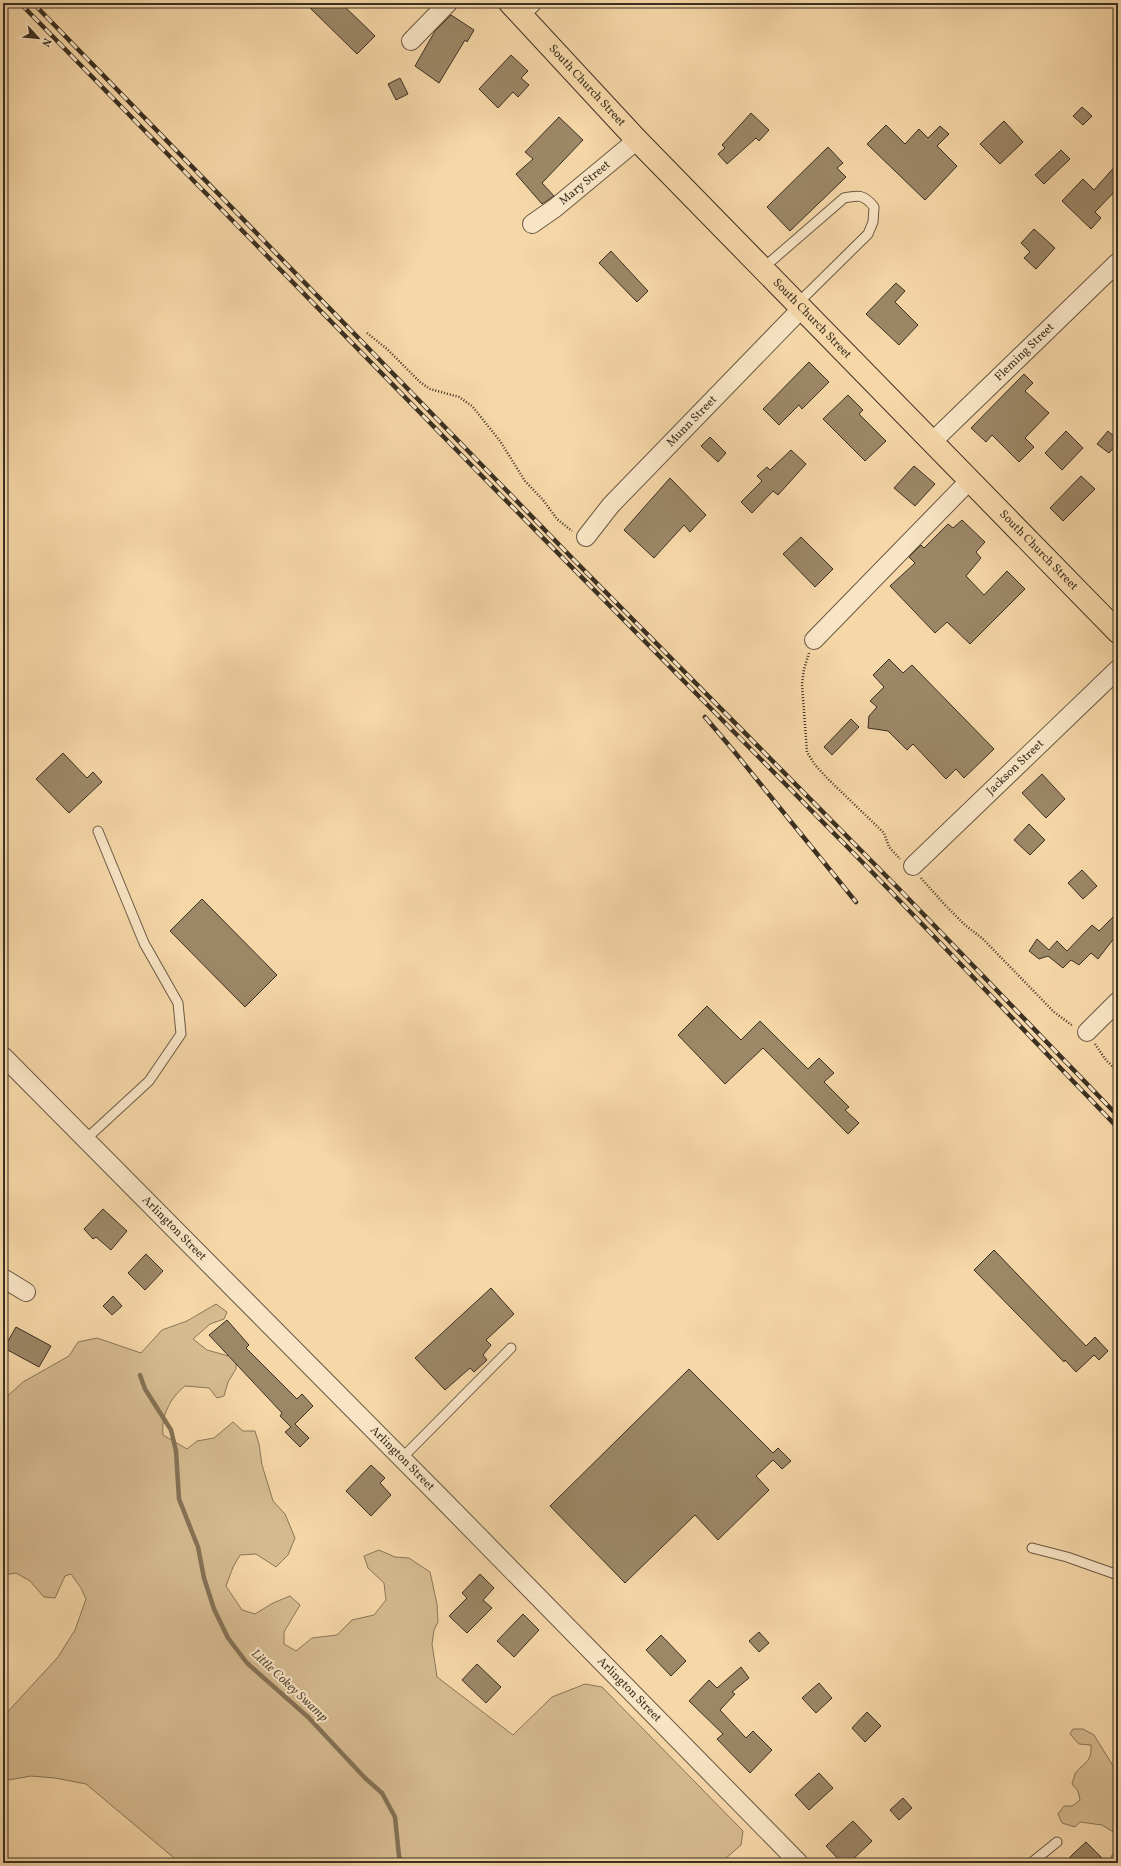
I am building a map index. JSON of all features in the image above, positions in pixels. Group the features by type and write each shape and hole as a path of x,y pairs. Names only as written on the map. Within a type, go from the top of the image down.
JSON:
{"main road":[{"name":"South Church Street","path":"521,7 637,140 1118,632"}],"street":[{"path":"411,41 448,3"},
{"name":"Mary Street","path":"532,224 555,208 637,140"},
{"name":"Fleming Street","path":"932,442 1118,262"},
{"name":"Munn Street","path":"586,537 611,505 799,306"},
{"path":"814,640 969,481"},
{"name":"Jackson Street","path":"913,866 1118,669"},
{"path":"1087,1032 1118,1001"},
{"name":"Arlington Street","path":"3,1056 402,1458 799,1863"},
{"path":"3,1278 26,1292"}],"lane":[{"path":"762,269 844,198 859,195 870,201 874,207 873,222 868,234 799,306"},
{"path":"86,1139 149,1081 181,1034 178,1003 144,943 98,831"},
{"path":"402,1458 511,1348"},
{"path":"1032,1548 1067,1557 1118,1575"},
{"path":"1031,1863 1057,1842"}],"path":[{"path":"367,333 387,349 420,382 430,388 459,397 472,406 500,441 525,481 543,500 557,519 576,535 586,537"}],"shaded area":[{"path":"216,1304 227,1312 224,1319 210,1324 193,1339 207,1350 236,1358 236,1369 228,1382 224,1396 217,1398 209,1388 185,1386 175,1396 165,1414 163,1421 163,1435 187,1449 197,1441 214,1438 233,1422 243,1431 255,1431 259,1444 262,1465 273,1501 285,1514 295,1538 288,1555 276,1567 256,1554 240,1555 233,1567 226,1586 242,1610 255,1614 273,1603 290,1596 300,1605 284,1632 284,1644 296,1651 312,1638 337,1635 352,1620 374,1615 386,1600 384,1583 368,1568 364,1556 379,1550 395,1557 409,1558 430,1572 437,1604 438,1622 434,1630 432,1644 437,1677 513,1735 552,1697 585,1684 602,1687 743,1831 741,1845 725,1859 698,1863 688,1863 669,1859 664,1863 180,1863 86,1784 55,1778 31,1776 3,1781 3,1717 58,1657 75,1630 86,1599 81,1588 71,1574 65,1576 55,1598 44,1597 30,1581 16,1573 3,1575 3,1454 8,1441 3,1437 3,1400 23,1382 69,1356 78,1342 97,1338 141,1353 162,1330 187,1321"},
{"path":"1073,1729 1083,1729 1094,1735 1118,1774 1118,1828 1115,1833 1102,1825 1080,1822 1075,1827 1062,1823 1058,1814 1064,1806 1072,1806 1080,1800 1078,1791 1072,1784 1075,1774 1086,1762 1091,1751 1091,1745 1079,1744 1070,1734"},
{"path":"1118,1853 1118,1863 1109,1863 1112,1855"}],"building":[{"path":"305,3 341,3 375,36 357,54"},
{"path":"451,15 474,30 467,42 465,40 439,83 415,66 435,31"},
{"path":"511,55 528,71 521,78 529,85 518,97 513,92 498,108 479,89"},
{"path":"400,78 408,94 396,100 388,84"},
{"path":"1082,107 1092,116 1083,125 1073,116"},
{"path":"751,113 769,130 759,141 756,138 727,164 718,154 725,148 722,145"},
{"path":"559,117 583,140 542,183 554,196 542,204 516,174 533,159 525,152"},
{"path":"1004,121 1023,142 1000,164 980,144"},
{"path":"886,125 905,144 919,129 928,138 940,126 949,134 937,146 957,166 925,200 867,144"},
{"path":"828,147 843,163 837,168 846,177 790,231 767,207"},
{"path":"1061,150 1070,159 1044,184 1035,175"},
{"path":"1118,163 1118,188 1095,212 1101,218 1091,229 1062,201 1083,179 1094,190"},
{"path":"1034,229 1055,248 1036,269 1024,258 1030,252 1021,243"},
{"path":"611,251 648,291 637,302 599,263"},
{"path":"896,283 905,291 895,302 918,325 899,345 866,314"},
{"path":"809,362 829,382 802,409 799,405 779,425 763,409"},
{"path":"1024,374 1033,383 1025,391 1049,413 1025,438 1034,447 1019,462 992,435 986,442 971,428"},
{"path":"848,395 863,410 859,414 886,441 865,461 823,419"},
{"path":"1066,431 1083,448 1062,470 1045,453"},
{"path":"1108,431 1118,440 1118,443 1109,453 1097,444"},
{"path":"710,437 726,453 718,462 701,446"},
{"path":"791,450 806,464 778,495 773,491 752,513 741,502 762,481 757,476 767,467 770,470"},
{"path":"914,466 935,484 915,506 894,488"},
{"path":"1081,476 1095,489 1063,521 1050,508"},
{"path":"670,478 706,515 690,532 684,525 654,558 624,530"},
{"path":"962,520 985,542 976,552 981,558 966,576 984,595 1007,571 1025,589 970,644 947,622 935,633 890,586 915,563 909,557 921,545 924,548 948,524 953,528"},
{"path":"801,537 833,569 815,587 783,554"},
{"path":"889,659 903,673 912,665 994,749 964,778 956,769 946,779 913,744 907,750 888,731 868,728 869,716 877,707 870,701 884,687 873,675"},
{"path":"851,719 859,727 832,755 824,747"},
{"path":"63,753 87,778 93,772 102,782 69,813 36,779"},
{"path":"1042,774 1065,799 1046,818 1022,793"},
{"path":"1029,824 1045,840 1030,855 1014,840"},
{"path":"1082,870 1097,886 1083,899 1068,883"},
{"path":"202,899 277,975 245,1007 170,931"},
{"path":"1118,912 1118,933 1098,959 1091,953 1079,965 1071,960 1063,968 1048,956 1039,959 1029,951 1037,939 1049,950 1057,941 1067,951 1092,925 1099,931"},
{"path":"707,1006 741,1040 760,1021 808,1069 819,1058 834,1073 824,1082 849,1107 845,1110 859,1123 848,1134 763,1048 725,1084 678,1035"},
{"path":"103,1209 127,1231 111,1250 96,1237 93,1239 84,1229"},
{"path":"994,1250 1086,1346 1095,1337 1108,1351 1099,1360 1094,1355 1076,1372 1065,1360 1064,1362 974,1270"},
{"path":"146,1254 163,1271 145,1290 128,1273"},
{"path":"491,1288 514,1314 486,1340 491,1345 483,1355 487,1360 474,1372 470,1368 445,1390 415,1358"},
{"path":"113,1296 122,1306 112,1315 103,1306"},
{"path":"227,1320 249,1345 246,1348 297,1399 302,1394 313,1406 295,1424 309,1438 300,1447 285,1432 291,1427 280,1416 282,1413 209,1335"},
{"path":"16,1327 51,1346 39,1367 4,1348"},
{"path":"689,1369 773,1453 778,1448 791,1461 782,1469 773,1460 756,1476 769,1490 718,1540 695,1515 625,1583 550,1506"},
{"path":"371,1465 385,1478 380,1483 391,1495 371,1516 346,1491"},
{"path":"480,1574 494,1588 483,1600 492,1608 467,1633 449,1616 467,1598 462,1593"},
{"path":"523,1614 539,1630 514,1657 497,1641"},
{"path":"759,1632 769,1643 759,1652 749,1641"},
{"path":"661,1635 686,1661 671,1676 646,1650"},
{"path":"477,1664 501,1687 486,1703 462,1680"},
{"path":"741,1667 749,1678 732,1692 735,1694 720,1710 746,1738 753,1731 772,1750 750,1773 717,1739 723,1734 689,1701 709,1680 717,1688"},
{"path":"819,1683 832,1698 816,1713 802,1698"},
{"path":"867,1712 881,1726 865,1742 852,1728"},
{"path":"819,1773 833,1788 809,1810 795,1795"},
{"path":"903,1798 912,1808 899,1820 890,1810"},
{"path":"853,1821 872,1841 849,1863 842,1863 826,1846"},
{"path":"1086,1842 1107,1863 1065,1863 1072,1855"}],"waterway":[{"name":"Little Cokey Swamp","path":"140,1375 145,1389 171,1430 176,1451 179,1499 198,1547 204,1578 214,1609 228,1638 247,1663 308,1717 365,1778 382,1793 395,1817 399,1856 402,1863"}],"railway":[{"path":"20,3 480,474 873,873 1118,1128"},
{"path":"33,3 574,560 901,891 1118,1116"},
{"path":"705,717 856,902"}]}
